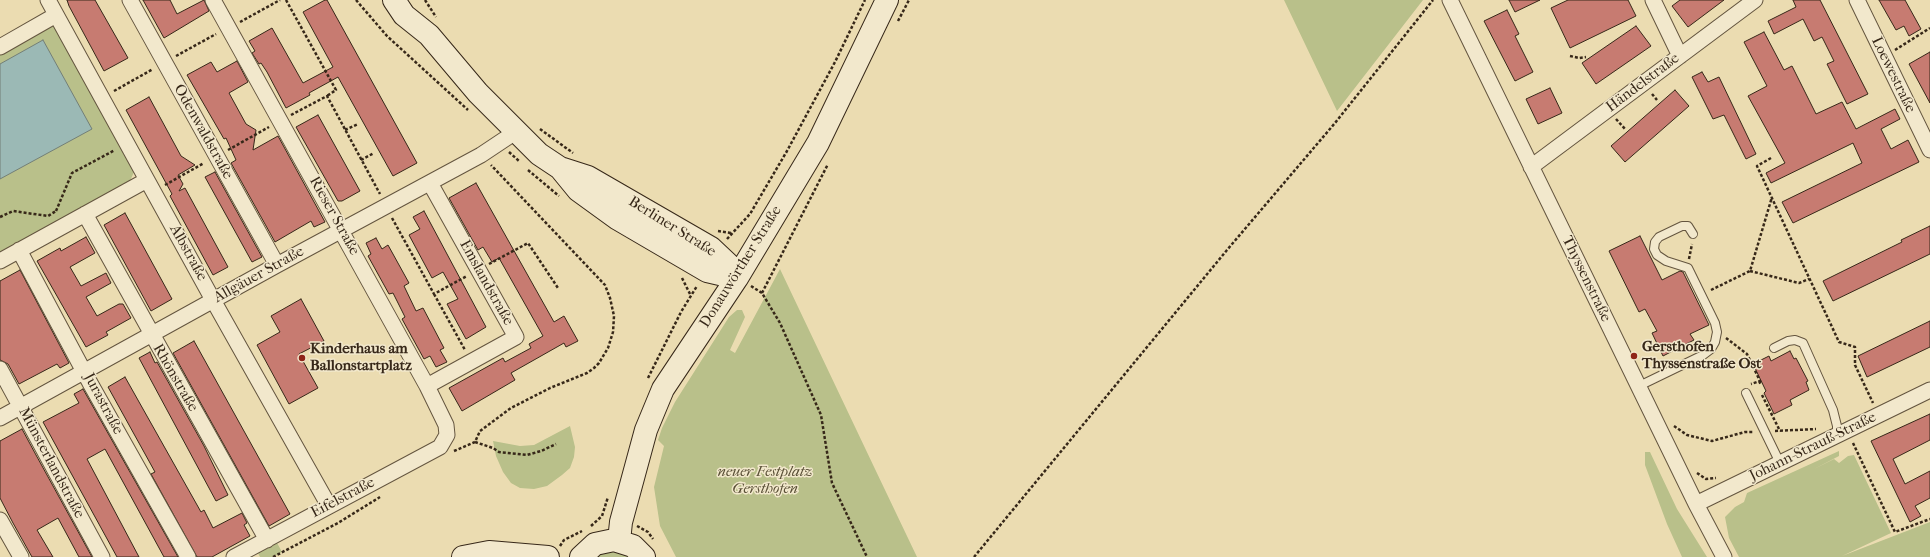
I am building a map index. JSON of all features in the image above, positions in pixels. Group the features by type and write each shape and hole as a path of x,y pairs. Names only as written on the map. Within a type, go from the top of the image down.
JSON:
{"main road":[{"name":"Berliner Straße","path":"394,0 404,15 433,28"},
{"name":"Berliner Straße","path":"409,0 433,28 478,93 526,128 539,154 560,168 588,177 711,248 728,264 737,278"},
{"name":"Donauwörther Straße","path":"619,541 621,522 646,430 663,389 737,278 818,143 887,0"},
{"path":"581,557 595,544 608,541 619,541 633,546 644,557"},
{"path":"463,557 482,552 553,554"}],"street":[{"name":"Albstraße","path":"48,0 213,300 329,506"},
{"name":"Odenwaldstraße","path":"130,0 277,265"},
{"name":"Rieser Straße","path":"214,0 427,386 446,425 447,435"},
{"name":"Thyssenstraße","path":"1450,0 1696,504 1724,557"},
{"path":"1653,0 1680,56"},
{"name":"Händelstraße","path":"1532,167 1755,0"},
{"name":"Loewestraße","path":"1857,0 1930,150"},
{"path":"0,47 56,15"},
{"name":"Allgäuer Straße","path":"0,418 151,336 277,265 430,183 526,128"},
{"path":"0,261 147,180"},
{"name":"Emslandstraße","path":"427,386 516,337 430,183"},
{"name":"Rhönstraße","path":"85,214 151,336 266,540"},
{"name":"Jurastraße","path":"19,250 188,557"},
{"name":"Münsterlandstraße","path":"0,369 102,557"},
{"name":"Johann-Strauß-Straße","path":"1696,504 1780,463 1840,431 1879,415 1930,390"},
{"name":"Eifelstraße","path":"234,557 440,446 447,435"},
{"path":"0,520 20,557"}],"lane":[{"path":"1639,386 1703,355 1711,348 1717,332 1715,323 1688,268 1666,261 1657,255 1654,249 1655,242 1659,237 1682,226 1688,226 1693,234"},
{"path":"1774,348 1788,341 1795,340 1803,343 1834,410 1840,431"},
{"path":"1746,392 1780,463"}],"path":[{"path":"229,28 280,0"},
{"path":"280,120 336,90 286,0"},
{"path":"356,0 387,36 470,112"},
{"path":"425,0 433,28"},
{"path":"712,231 731,232 750,214 836,62 865,0"},
{"path":"974,557 1227,250 1335,123 1433,0"},
{"path":"1885,57 1930,28"},
{"path":"1570,56 1579,58 1586,57"},
{"path":"326,96 381,195"},
{"path":"345,130 358,124"},
{"path":"526,128 577,155"},
{"path":"0,217 13,211 48,216 56,211 72,173 127,143"},
{"path":"362,160 374,153"},
{"path":"1771,158 1757,166 1839,342 1855,347 1854,365 1879,415"},
{"path":"475,442 480,431 511,408 550,388 587,373 594,368 599,363 608,348 614,332 610,298 605,285 489,163"},
{"path":"1750,271 1772,197"},
{"path":"56,211 64,226"},
{"path":"394,221 472,361"},
{"path":"1688,268 1693,234"},
{"path":"434,294 528,243 558,288"},
{"path":"762,293 774,273 786,243"},
{"path":"1701,294 1750,271 1800,283 1809,279"},
{"path":"737,278 762,293 780,323 821,415 832,483 867,557"},
{"path":"1717,332 1747,354 1761,385"},
{"path":"1751,384 1759,381"},
{"path":"1762,395 1780,431"},
{"path":"1672,424 1687,436 1712,441 1745,432 1808,430 1840,431 1895,532 1930,519"},
{"path":"449,455 462,446 475,442 493,448 499,452 527,455 541,451 556,444"},
{"path":"1695,471 1706,479 1717,478"},
{"path":"273,557 338,523 383,495"},
{"path":"589,528 602,516"},
{"path":"553,554 564,540 583,531"}],"green space":[{"path":"1284,0 1423,0 1337,111"},
{"path":"52,26 56,27 134,172 130,181 0,253 0,54"},
{"name":"neuer Festplatz Gersthofen","path":"780,269 917,557 676,557 660,526 654,487 664,446 658,440 662,428 675,402 729,317 737,310 742,310 745,317 730,350 735,353"},
{"path":"570,426 575,447 574,457 570,468 547,486 534,489 520,488 511,483 503,472 496,456 493,441 520,446 534,445"},
{"path":"1839,451 1839,456 1814,469 1834,459 1839,463 1848,456 1854,455 1891,533 1842,556 1930,522 1930,557 1739,557 1729,538 1725,517 1735,507 1744,502 1747,493"},
{"path":"1645,452 1650,452 1677,509 1707,557 1682,557 1667,524 1645,465"},
{"path":"276,541 282,552 273,557 260,557 257,551"},
{"path":"603,548 635,557 589,557"}],"water":[{"path":"43,40 92,129 0,179 0,64"}],"building":[{"path":"67,0 95,0 128,58 104,71"},
{"path":"143,0 170,0 177,14 204,0 209,11 164,38"},
{"path":"327,0 417,163 393,176 338,77 286,108 267,72 261,63 259,64 252,53 255,51 249,41 272,28 303,83 333,67 303,12"},
{"path":"1509,0 1540,0 1515,12"},
{"path":"1568,0 1628,0 1636,16 1570,48 1551,8"},
{"path":"1680,0 1724,0 1688,27 1672,6"},
{"path":"1793,0 1820,0 1868,94 1847,104 1827,64 1834,61 1822,37 1814,41 1803,19 1774,34 1768,21 1796,7"},
{"path":"1879,0 1905,0 1921,29 1909,36 1904,26 1896,30"},
{"path":"1507,10 1519,34 1515,36 1533,72 1515,81 1484,21"},
{"path":"1636,26 1651,46 1596,84 1582,63"},
{"path":"1764,32 1784,70 1792,66 1816,114 1842,102 1856,129 1895,109 1900,119 1881,129 1891,149 1908,140 1919,162 1793,223 1782,202 1862,163 1853,143 1771,183 1766,173 1785,163 1748,96 1767,86 1744,42"},
{"path":"1930,52 1930,103 1909,64"},
{"path":"237,61 248,82 229,93 246,124 256,130 253,150 278,136 325,222 314,227 311,221 275,242 231,163 236,160 226,138 224,139 187,75 211,62 217,72"},
{"path":"1702,72 1708,82 1719,77 1756,154 1746,159 1724,115 1713,119 1692,77"},
{"path":"1550,88 1562,113 1538,124 1526,99"},
{"path":"1675,90 1689,106 1625,162 1611,146"},
{"path":"149,97 181,156 195,165 178,175 183,184 179,191 185,188 228,267 213,275 170,196 172,194 126,110"},
{"path":"318,115 360,191 342,201 338,201 296,127"},
{"path":"215,172 262,257 252,262 205,177"},
{"path":"476,183 554,322 564,316 578,341 566,347 564,343 511,373 515,380 462,411 449,388 503,358 505,362 531,348 529,344 543,336 499,258 492,262 483,247 478,250 449,198"},
{"path":"424,211 486,327 466,339 447,304 458,299 443,272 432,278 409,235 420,229 413,217"},
{"path":"125,213 172,299 151,311 104,225"},
{"path":"1930,226 1930,254 1833,301 1823,281 1902,242 1901,240"},
{"path":"1640,236 1662,280 1680,271 1683,272 1709,325 1690,334 1694,340 1663,356 1652,333 1657,331 1645,309 1639,312 1609,251"},
{"path":"86,237 95,253 70,267 81,286 106,273 111,283 86,297 97,316 119,304 123,304 131,318 106,332 108,335 86,347 37,261 60,248 61,251"},
{"path":"376,238 382,249 388,245 409,283 404,286 416,311 423,308 444,348 440,350 447,362 436,367 430,356 424,359 402,319 405,317 393,293 389,294 368,256 371,254 366,243"},
{"path":"20,270 69,363 60,368 57,364 19,384 8,364 0,360 0,281"},
{"path":"301,299 324,341 299,354 318,388 289,404 257,345 280,332 271,316"},
{"path":"1930,321 1930,347 1867,377 1858,356"},
{"path":"194,341 290,514 269,526 173,353"},
{"path":"1790,351 1794,359 1796,358 1808,381 1806,382 1809,390 1790,400 1792,405 1774,414 1764,393 1766,391 1753,364 1769,356 1771,361"},
{"path":"150,352 204,446 228,495 216,501 139,358"},
{"path":"125,377 201,512 204,510 213,528 242,513 247,523 244,525 250,536 212,557 197,557 151,474 155,472 108,387"},
{"path":"83,389 178,557 164,557 105,449 87,459 139,557 117,557 43,422 79,403 74,394"},
{"path":"1930,414 1930,440 1893,459 1905,484 1930,471 1930,498 1915,506 1921,516 1910,522 1871,441"},
{"path":"22,429 92,557 79,557 58,518 37,530 53,557 32,557 13,523 0,498 0,441"}],"place":[{"name":"Gersthofen Thyssenstraße Ost","path":"1634,356"},
{"name":"Kinderhaus am Ballonstartplatz","path":"302,358"}]}
